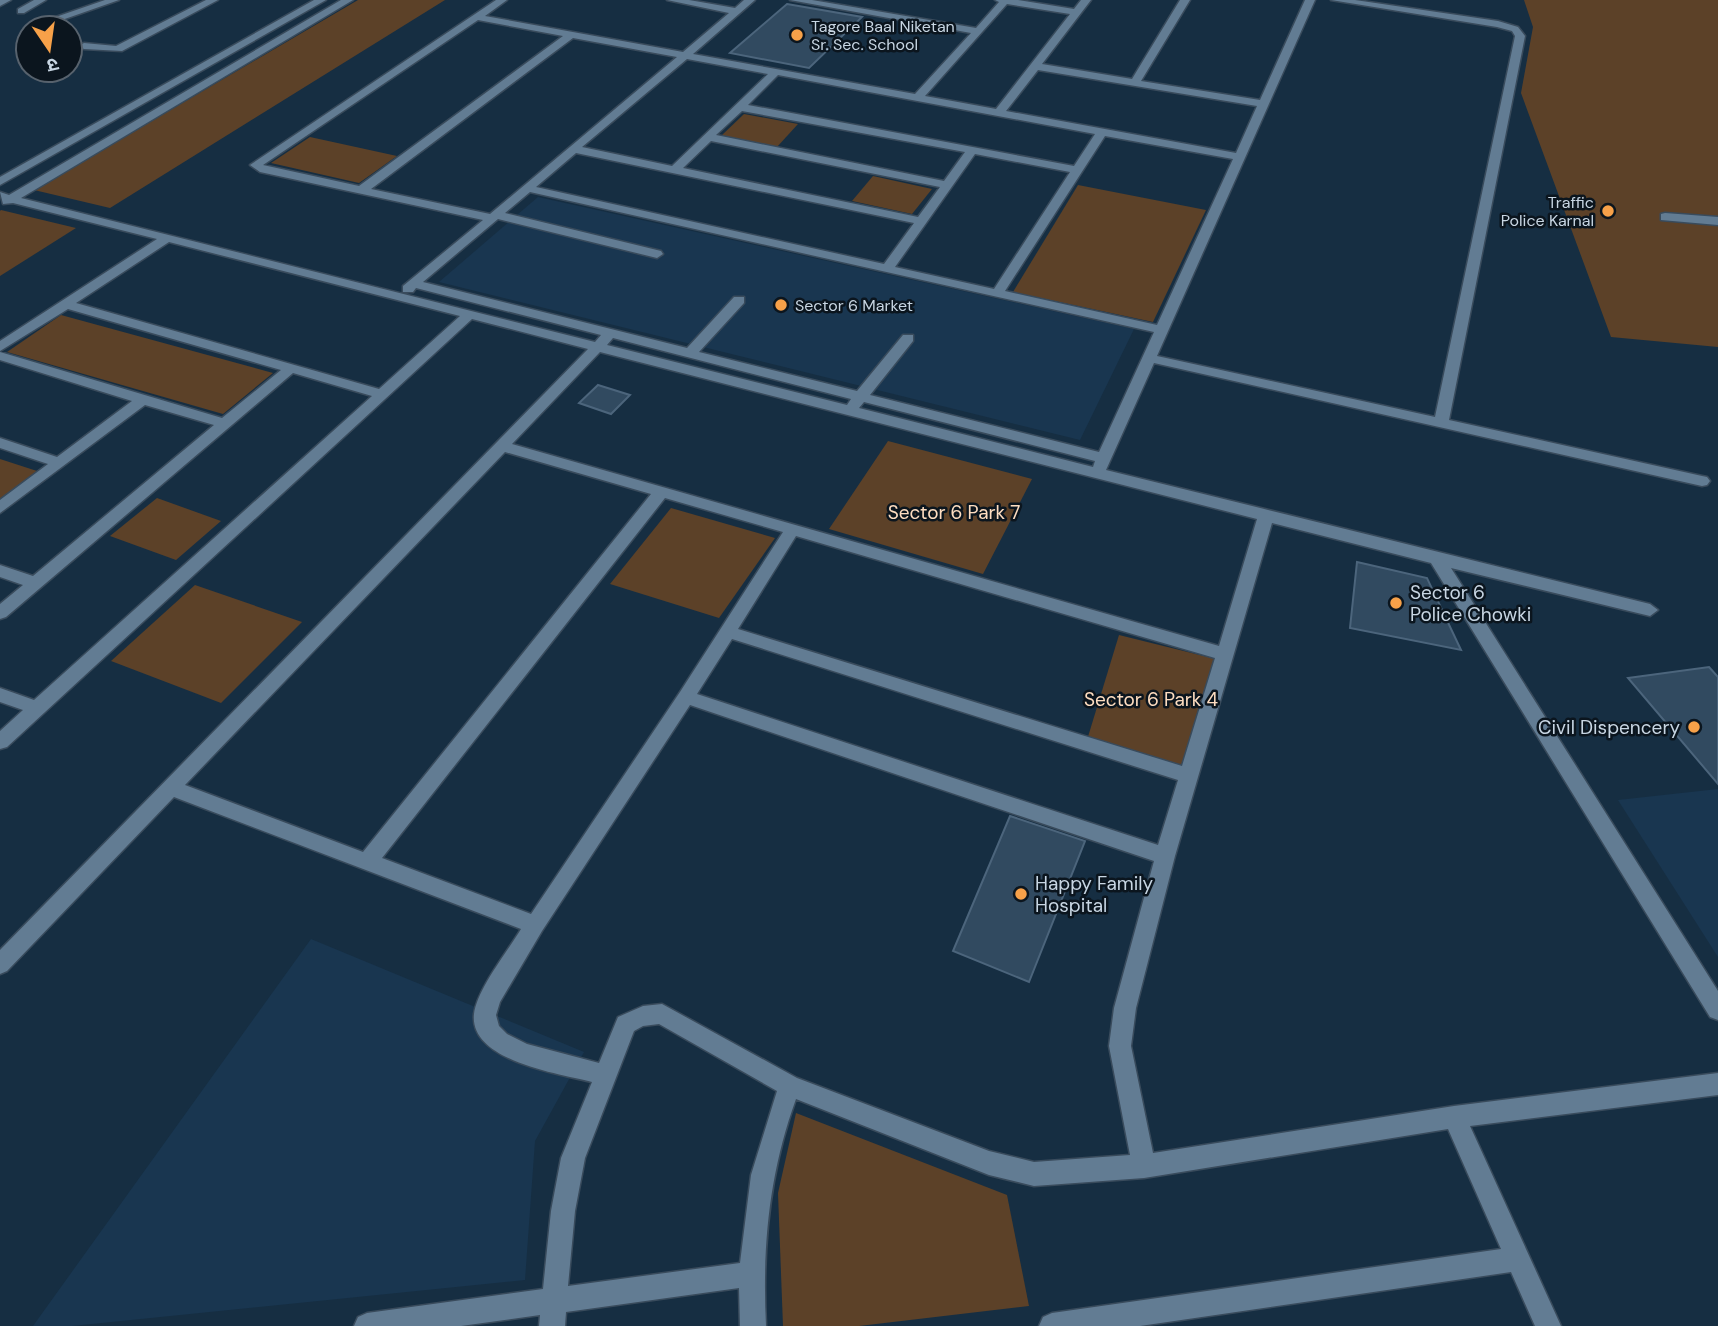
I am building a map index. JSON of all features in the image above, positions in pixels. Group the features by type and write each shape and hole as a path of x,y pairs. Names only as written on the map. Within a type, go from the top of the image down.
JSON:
{"street":[{"path":"0,3 6,0"},
{"path":"20,11 41,0"},
{"path":"71,14 114,0"},
{"path":"84,46 118,49 213,0"},
{"path":"0,182 321,0"},
{"path":"3,200 348,0"},
{"path":"502,0 256,165 260,169 657,254"},
{"path":"672,0 737,11"},
{"path":"398,298 750,0"},
{"path":"795,0 978,31"},
{"path":"845,9 854,0"},
{"path":"918,98 1002,0 1077,12"},
{"path":"999,113 1086,0"},
{"path":"1135,82 1185,0"},
{"path":"1097,473 1310,0"},
{"path":"1336,0 1498,24 1515,29 1520,36 1441,424"},
{"path":"477,17 1239,157"},
{"path":"362,190 572,34"},
{"path":"1035,66 1263,104"},
{"path":"674,170 777,71"},
{"path":"740,107 1077,170"},
{"path":"997,293 1101,132"},
{"path":"708,137 947,185"},
{"path":"573,149 921,221"},
{"path":"887,269 972,150"},
{"path":"527,188 1161,330"},
{"path":"3,200 167,238 1437,559 1650,610"},
{"path":"1665,217 1718,222"},
{"path":"0,347 167,238"},
{"path":"414,284 1104,458"},
{"path":"688,355 739,300"},
{"path":"66,304 382,394"},
{"path":"0,742 469,315"},
{"path":"0,964 610,334"},
{"path":"850,411 908,338"},
{"path":"0,356 225,424"},
{"path":"1149,358 1702,481"},
{"path":"0,613 290,369"},
{"path":"0,508 142,400"},
{"path":"0,443 59,463"},
{"path":"502,446 1225,654"},
{"path":"367,862 661,492"},
{"path":"1144,1166 1120,1046 1121,1030 1165,856 1266,516"},
{"path":"605,1076 523,1054 499,1041 489,1031 485,1015 491,998 535,925 686,697 792,530"},
{"path":"1437,559 1718,1010"},
{"path":"0,571 35,583"},
{"path":"726,631 1189,776"},
{"path":"0,695 37,708"},
{"path":"686,697 1165,856"},
{"path":"169,787 535,925"},
{"path":"552,1314 562,1211 573,1158 626,1024 649,1013 662,1014 790,1086 989,1163 1034,1174 1063,1174 1144,1166 1454,1117 1718,1084"},
{"path":"754,1326 751,1274 754,1214 775,1123 790,1086"},
{"path":"1454,1117 1548,1326"},
{"path":"1052,1326 1518,1259"},
{"path":"367,1326 552,1314 751,1274"}],"shaded area":[{"name":"Sector 6 Market","path":"538,197 1134,329 1080,440 439,282"},
{"path":"1718,789 1718,957 1618,800"},
{"path":"311,939 584,1052 535,1141 525,1280 72,1326 33,1326"}],"green space":[{"path":"358,0 445,0 110,208 34,190"},
{"path":"1524,0 1718,0 1718,347 1611,337 1521,93 1533,27"},
{"path":"744,114 798,124 777,147 721,136"},
{"path":"310,137 397,156 359,183 271,163"},
{"path":"873,176 932,189 912,214 852,201"},
{"path":"1078,185 1206,210 1153,322 1013,292"},
{"path":"1,210 76,228 0,276"},
{"path":"61,315 273,373 223,414 7,352"},
{"name":"Sector 6 Park 7","path":"888,441 1032,479 983,574 829,529"},
{"path":"0,459 37,471 0,499"},
{"path":"157,498 221,521 176,560 110,536"},
{"path":"671,508 775,538 719,618 610,584"},
{"path":"195,585 302,622 221,703 111,661"},
{"name":"Sector 6 Park 4","path":"1119,635 1216,659 1182,768 1087,740"},
{"path":"796,1113 1007,1195 1029,1306 859,1326 783,1326 778,1193"}],"building":[{"name":"Tagore Baal Niketan Sr. Sec. School","path":"787,4 862,17 809,68 730,53"},
{"path":"598,385 630,395 611,414 579,403"},
{"name":"Sector 6 Police Chowki","path":"1357,562 1427,578 1461,650 1350,628"},
{"name":"Civil Dispencery","path":"1709,667 1718,677 1718,784 1628,678"},
{"name":"Happy Family Hospital","path":"1010,816 1085,841 1029,982 953,951"}],"place":[{"name":"Tagore Baal Niketan Sr. Sec. School","path":"797,35"},
{"name":"Traffic Police Karnal","path":"1608,211"},
{"name":"Sector 6 Market","path":"781,305"},
{"name":"Sector 6 Police Chowki","path":"1396,603"},
{"name":"Civil Dispencery","path":"1694,727"},
{"name":"Happy Family Hospital","path":"1021,894"}]}
